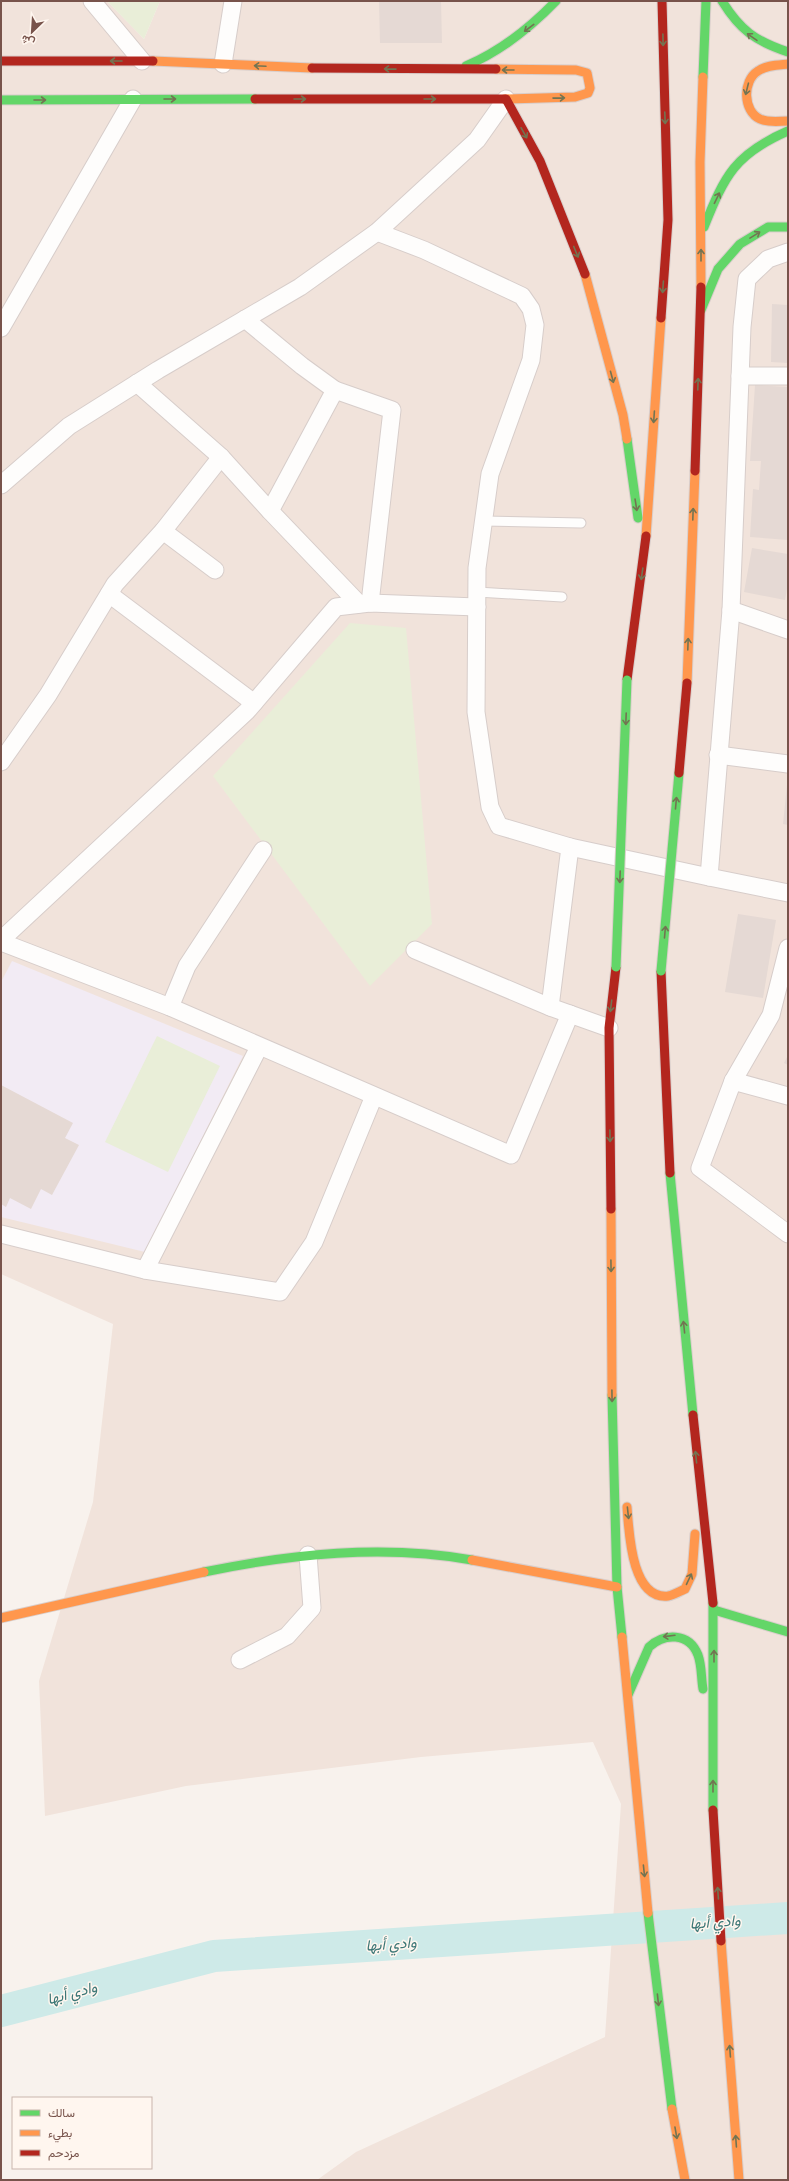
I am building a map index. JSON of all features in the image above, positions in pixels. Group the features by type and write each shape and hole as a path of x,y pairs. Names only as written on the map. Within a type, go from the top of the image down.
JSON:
{"main road":[{"path":"457,70 485,58 505,47 536,23 556,1"},
{"path":"662,1 668,220 644,560 627,680 616,967 609,1028 613,1448 617,1587 639,1832 669,2095 685,2180"},
{"path":"706,1 700,162 701,310 687,683 661,971 670,1180 699,1480 714,1610 713,1825 739,2180"},
{"path":"722,1 735,23 753,39 788,52"},
{"path":"1,61 142,61 298,68 576,70 587,73 590,80 590,88 588,93 582,96 506,99 1,100"},
{"path":"788,64 766,67 753,74 747,85 745,97 749,107 757,117 765,120 788,121"},
{"path":"506,99 540,161 584,270 622,415 644,560"},
{"path":"701,233 728,176 745,154 769,139 788,131"},
{"path":"701,310 718,269 740,244 768,227 788,227"},
{"path":"613,1448 627,1501 632,1551 639,1579 651,1591 667,1596 685,1589 692,1574 699,1480"},
{"path":"1,1618 206,1572 308,1555 377,1552 454,1557 617,1587"},
{"path":"714,1610 788,1632"},
{"path":"627,1696 648,1648 660,1638 675,1635 689,1643 697,1654 714,1754"}],"street":[{"path":"92,1 142,61"},
{"path":"223,64 233,1"},
{"path":"1,328 133,99"},
{"path":"1,485 69,426 138,383 300,287 376,232 477,140 506,99"},
{"path":"376,232 424,250 522,296 531,309 535,325 530,360 490,474 477,568 476,712 490,807 499,826 570,847 788,893"},
{"path":"709,877 731,610 742,327 747,279 768,259 788,252"},
{"path":"245,319 302,366 335,390 392,410 365,603"},
{"path":"740,376 788,376"},
{"path":"138,383 221,457 270,512 365,603"},
{"path":"270,512 335,390"},
{"path":"1,762 48,695 115,584 163,531 221,457"},
{"path":"163,531 215,570"},
{"path":"109,594 254,703"},
{"path":"477,599 365,603 336,607 254,703 1,941 170,1007 259,1047 511,1155 570,1014"},
{"path":"731,610 788,630"},
{"path":"718,755 788,764"},
{"path":"550,1007 570,847"},
{"path":"170,1007 187,966 263,850"},
{"path":"788,948 771,1015 733,1081 700,1168 788,1234"},
{"path":"416,950 550,1007 609,1028"},
{"path":"145,1270 259,1047"},
{"path":"733,1081 788,1096"},
{"path":"1,1234 145,1270 280,1292 314,1242 374,1096"},
{"path":"240,1660 287,1636 312,1608 308,1555"}],"lane":[{"path":"484,521 581,523"},
{"path":"477,599 562,597"}],"shaded area":[{"path":"1,1 107,1 144,39 160,1 788,1 788,2180 317,2180 356,2152 605,2037 621,1804 593,1742 421,1757 186,1786 45,1816 39,1681 93,1502 113,1324 1,1274"},
{"path":"12,961 243,1056 145,1252 1,1217 1,982"}],"green space":[{"path":"107,1 160,1 144,39"},
{"path":"350,623 406,628 432,924 370,986 213,776"},
{"path":"157,1036 220,1066 168,1172 105,1142"}],"building":[{"path":"379,1 441,1 442,43 380,43"},
{"path":"772,304 788,305 788,363 771,362"},
{"path":"755,385 788,387 788,540 750,537 753,489 759,490 761,461 750,461"},
{"path":"752,548 788,554 788,583 785,600 744,592"},
{"path":"788,785 788,825 783,824"},
{"path":"738,914 776,920 763,998 725,992"},
{"path":"788,1055 788,1065 784,1063"},
{"path":"1,1085 73,1123 65,1138 79,1145 52,1195 41,1189 31,1209 10,1198 6,1207 1,1204"}],"waterway":[{"name":"وادي أبها","path":"1,2011 214,1956 788,1918"}],"traffic: fast":[{"path":"466,66 503,46 525,30 556,1"},
{"path":"703,77 706,1"},
{"path":"722,1 735,20 749,33 757,39 788,52"},
{"path":"1,100 255,99"},
{"path":"704,227 719,193 734,168 755,148 788,131"},
{"path":"701,310 718,269 740,244 768,227 788,227"},
{"path":"627,439 638,518"},
{"path":"616,967 627,680"},
{"path":"661,971 679,773"},
{"path":"670,1173 693,1415"},
{"path":"612,1395 617,1587 622,1637"},
{"path":"204,1572 270,1560 337,1553 405,1553 438,1555 472,1560"},
{"path":"713,1603 713,1810"},
{"path":"714,1610 788,1632"},
{"path":"628,1695 649,1647 655,1642 669,1637 682,1639 689,1642 694,1647 698,1655 701,1668 703,1689"},
{"path":"648,1913 672,2109"}],"traffic: slow":[{"path":"153,61 312,68"},
{"path":"788,64 768,66 761,69 753,76 747,88 748,103 750,110 754,115 763,120 788,121"},
{"path":"496,69 576,70 587,73 590,88 588,93 575,97 504,99"},
{"path":"701,287 700,162 703,77"},
{"path":"585,274 623,415 627,439"},
{"path":"646,536 661,318"},
{"path":"687,683 695,471"},
{"path":"611,1209 612,1395"},
{"path":"627,1507 634,1562 639,1576 646,1587 656,1594 668,1596 685,1589 692,1574 695,1534"},
{"path":"472,1560 617,1587"},
{"path":"1,1618 204,1572"},
{"path":"622,1637 648,1913"},
{"path":"721,1941 739,2180"},
{"path":"672,2109 685,2180"}],"traffic: jam":[{"path":"661,318 668,220 662,1"},
{"path":"1,61 153,61"},
{"path":"312,68 496,69"},
{"path":"255,99 504,99"},
{"path":"506,99 540,161 585,274"},
{"path":"695,471 701,287"},
{"path":"627,680 646,536"},
{"path":"679,773 687,683"},
{"path":"611,1209 609,1028 616,967"},
{"path":"661,971 670,1173"},
{"path":"693,1415 713,1603"},
{"path":"713,1810 721,1941"}]}
